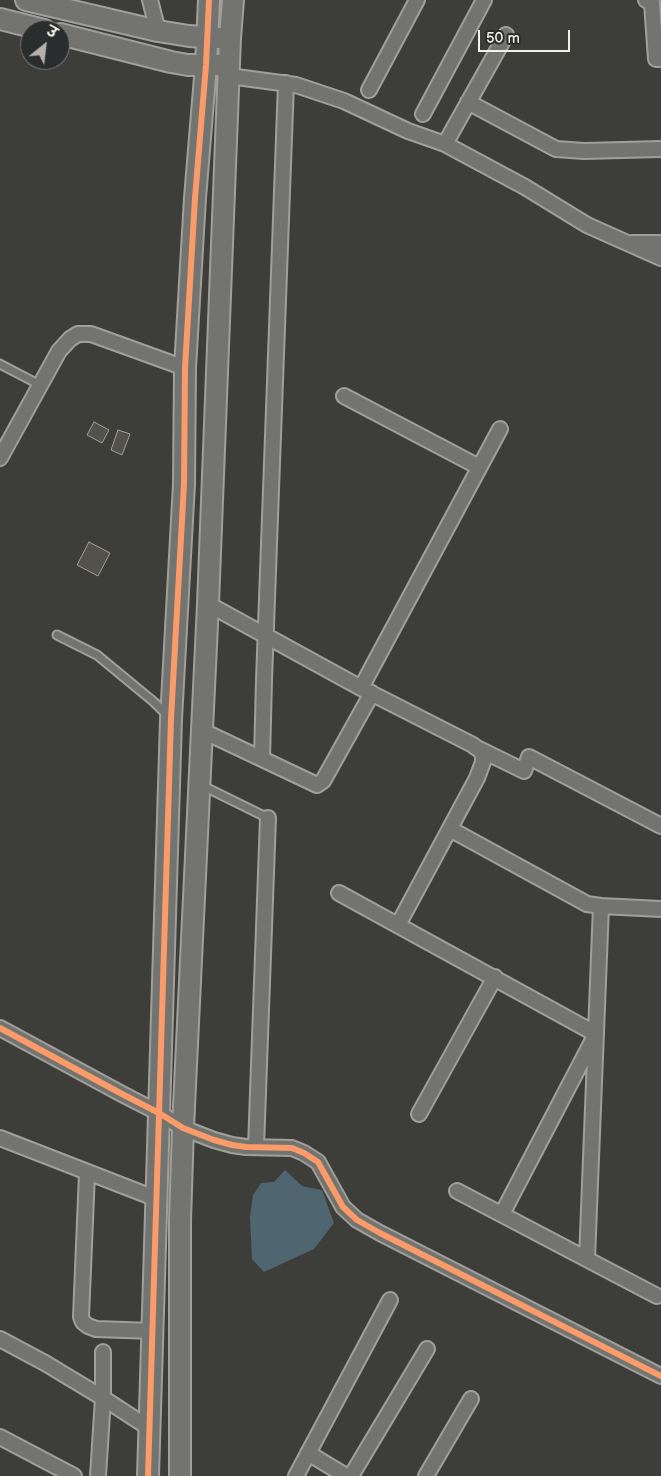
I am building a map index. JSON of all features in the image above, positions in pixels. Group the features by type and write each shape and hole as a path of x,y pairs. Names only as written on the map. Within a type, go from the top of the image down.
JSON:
{"street":[{"path":"26,0 158,31 189,36 230,38"},
{"path":"150,0 158,31"},
{"path":"148,1476 171,719 184,484 185,368 209,0"},
{"path":"180,1476 180,1220 183,1128 203,731 233,0"},
{"path":"369,90 417,0"},
{"path":"423,114 484,0"},
{"path":"646,0 652,3 656,59 661,59"},
{"path":"0,19 20,24"},
{"path":"444,144 506,36"},
{"path":"70,37 171,62 188,65 206,65 286,83 344,101 408,131 444,144 525,187 587,225 661,258"},
{"path":"262,759 286,83"},
{"path":"468,102 556,149 584,151 661,149"},
{"path":"195,198 224,200"},
{"path":"624,242 661,243"},
{"path":"0,458 59,351 70,339 78,334 91,334 185,368"},
{"path":"344,396 479,467"},
{"path":"203,731 317,785 323,780 500,428"},
{"path":"208,604 367,690 524,771 529,757 661,826"},
{"path":"398,925 484,762 483,753 473,746"},
{"path":"256,1148 268,818"},
{"path":"450,829 586,904 661,909"},
{"path":"339,893 596,1034"},
{"path":"587,1259 601,906"},
{"path":"419,1114 495,977"},
{"path":"0,1028 159,1113 183,1128 214,1140 246,1148 292,1148 304,1153 318,1162 343,1207 357,1220 380,1234 661,1376"},
{"path":"502,1214 596,1034"},
{"path":"0,1138 157,1199"},
{"path":"87,1173 81,1317 83,1322 96,1329 153,1331"},
{"path":"458,1190 657,1296"},
{"path":"296,1476 390,1300"},
{"path":"0,1339 45,1363 149,1428"},
{"path":"351,1476 427,1349"},
{"path":"98,1476 103,1398 103,1352"},
{"path":"426,1476 471,1399"},
{"path":"0,1437 74,1476"},
{"path":"308,1453 346,1476"}],"lane":[{"path":"0,364 40,385"},
{"path":"57,635 84,647 97,656 154,702 171,719"},
{"path":"200,785 268,818"}],"water":[{"path":"285,1170 302,1186 322,1190 334,1223 314,1249 264,1272 252,1259 250,1217 253,1195 261,1183 274,1182"}],"building":[{"path":"94,422 109,430 102,443 87,435"},
{"path":"118,430 130,434 122,455 111,450"},
{"path":"89,542 110,553 98,576 77,565"}],"cycle path":[{"path":"148,1476 171,719 184,484 185,368 209,0"},
{"path":"0,1028 159,1113 183,1128 232,1145 292,1148 304,1153 318,1162 343,1207 357,1220 661,1376"}]}
